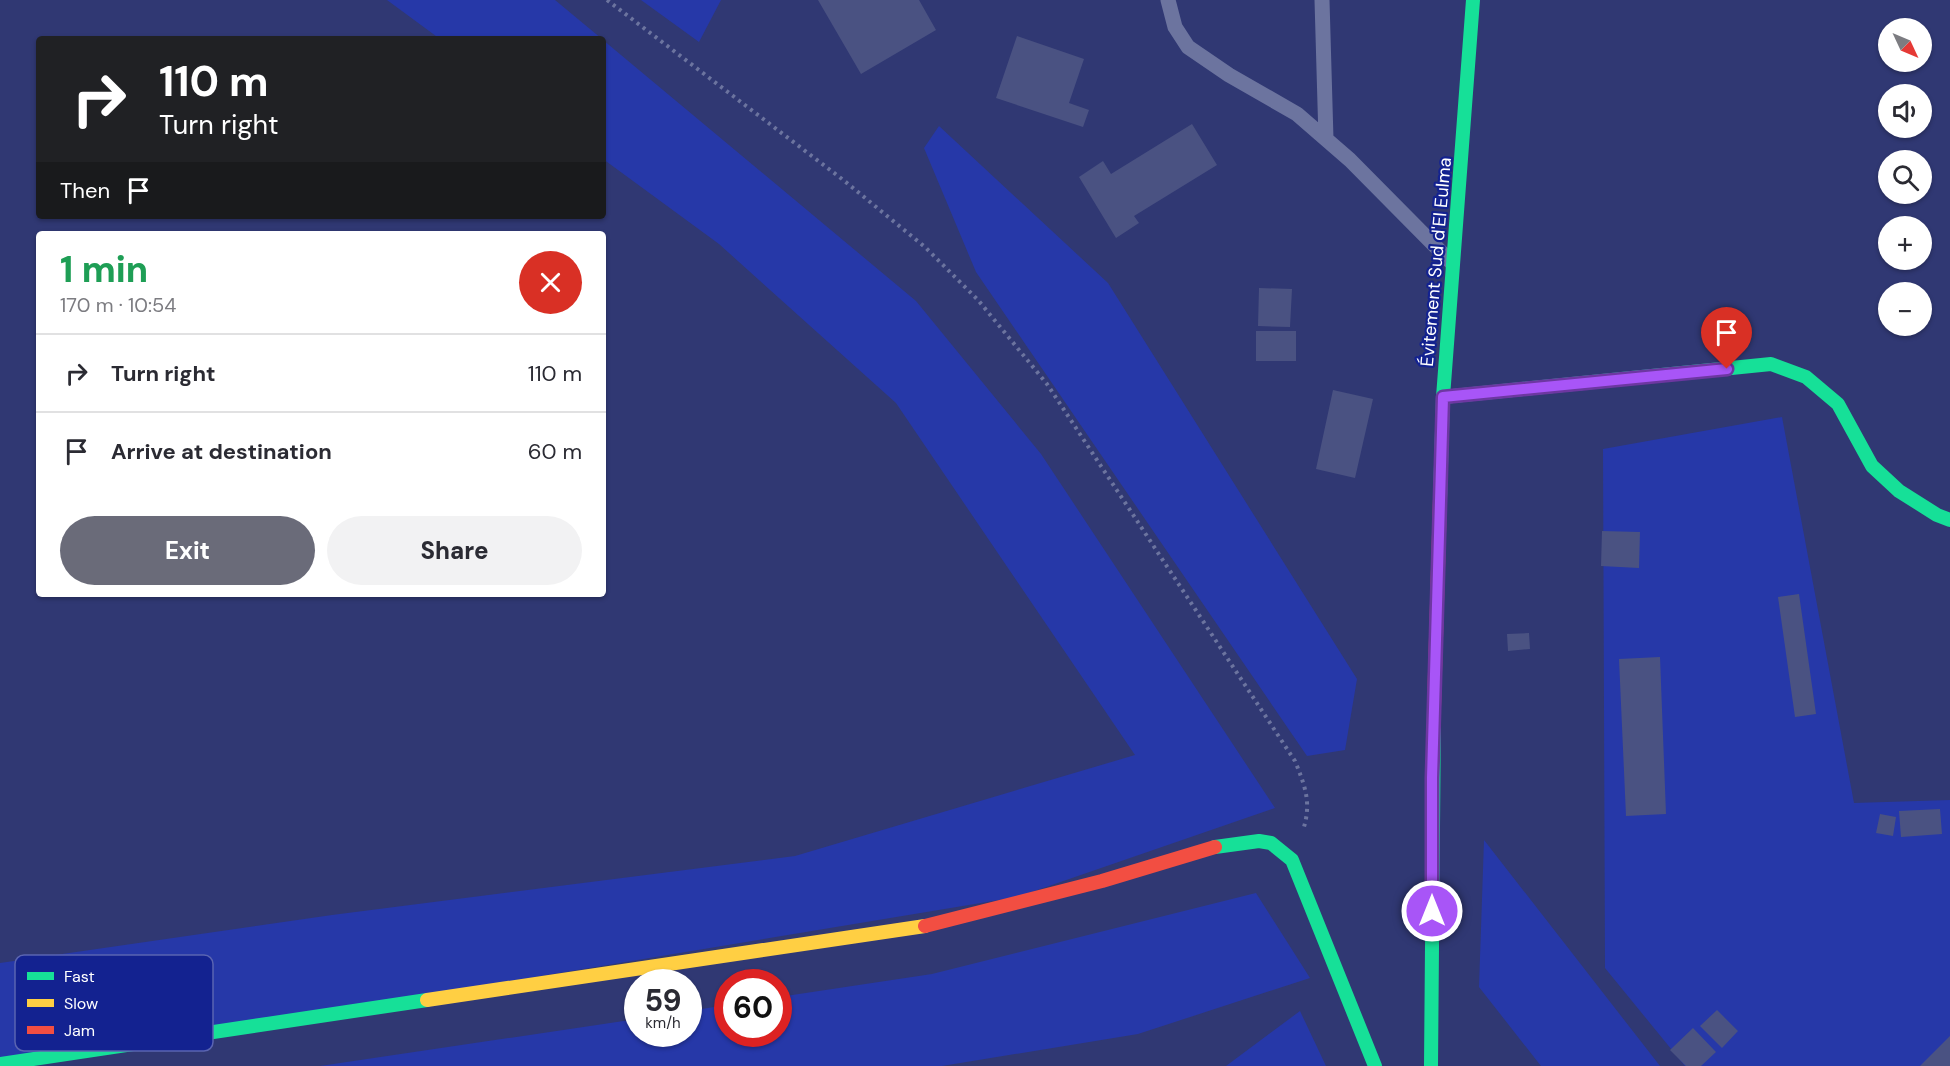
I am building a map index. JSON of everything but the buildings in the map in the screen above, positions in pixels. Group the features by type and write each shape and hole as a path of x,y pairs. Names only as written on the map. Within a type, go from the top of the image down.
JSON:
{"street":[{"name":"Évitement Sud d'El Eulma","path":"1431,1066 1432,778 1443,397 1473,0"},
{"path":"1443,397 1771,364 1806,377 1838,404 1872,466 1899,491 1937,515 1950,520"},
{"path":"213,1032 919,927 1102,881 1223,845 1259,841 1271,843 1292,860 1375,1066"},
{"path":"0,1064 87,1051"}],"lane":[{"path":"1168,0 1174,27 1188,47 1229,75 1297,114 1350,160 1453,264"},
{"path":"1322,0 1326,139"}],"path":[{"path":"607,0 842,179 925,247 978,300 1047,384 1295,761 1308,793 1308,808 1292,860"}],"shaded area":[{"path":"387,0 555,0 598,36 436,36"},
{"path":"641,0 721,0 699,42"},
{"path":"606,43 916,301 1041,454 1275,808 1017,897 213,1031 213,955 55,955 332,915 795,856 1135,755 896,403 719,244 606,161"},
{"path":"939,126 1108,283 1357,679 1345,750 1307,756 976,272 924,148"},
{"path":"1782,417 1854,803 1950,800 1950,1066 1685,1066 1605,968 1603,449"},
{"path":"1484,840 1660,1066 1541,1066 1479,987"},
{"path":"1256,893 1310,978 1138,1034 942,1066 320,1066 624,1021 624,1047 702,1047 702,1009 714,1007 714,1047 792,1047 792,995 932,974"},
{"path":"15,961 15,1051 90,1051 0,1066 0,963"},
{"path":"1300,1011 1326,1066 1226,1066"}],"traffic: fast":[{"path":"1440,499 1443,397 1473,0"},
{"path":"1443,397 1771,364 1806,377 1838,404 1872,466 1899,491 1937,515 1950,520"},
{"path":"1431,1066 1434,707"},
{"path":"1215,847 1259,841 1271,843 1292,860 1375,1066"},
{"path":"213,1032 427,1000"},
{"path":"0,1064 87,1051"}],"traffic: slow":[{"path":"427,1000 925,926"}],"traffic: jam":[{"path":"1434,707 1440,499"},
{"path":"925,926 1102,881 1215,847"}],"route":[{"path":"1432,911 1432,778 1443,397 1727,369"}]}
